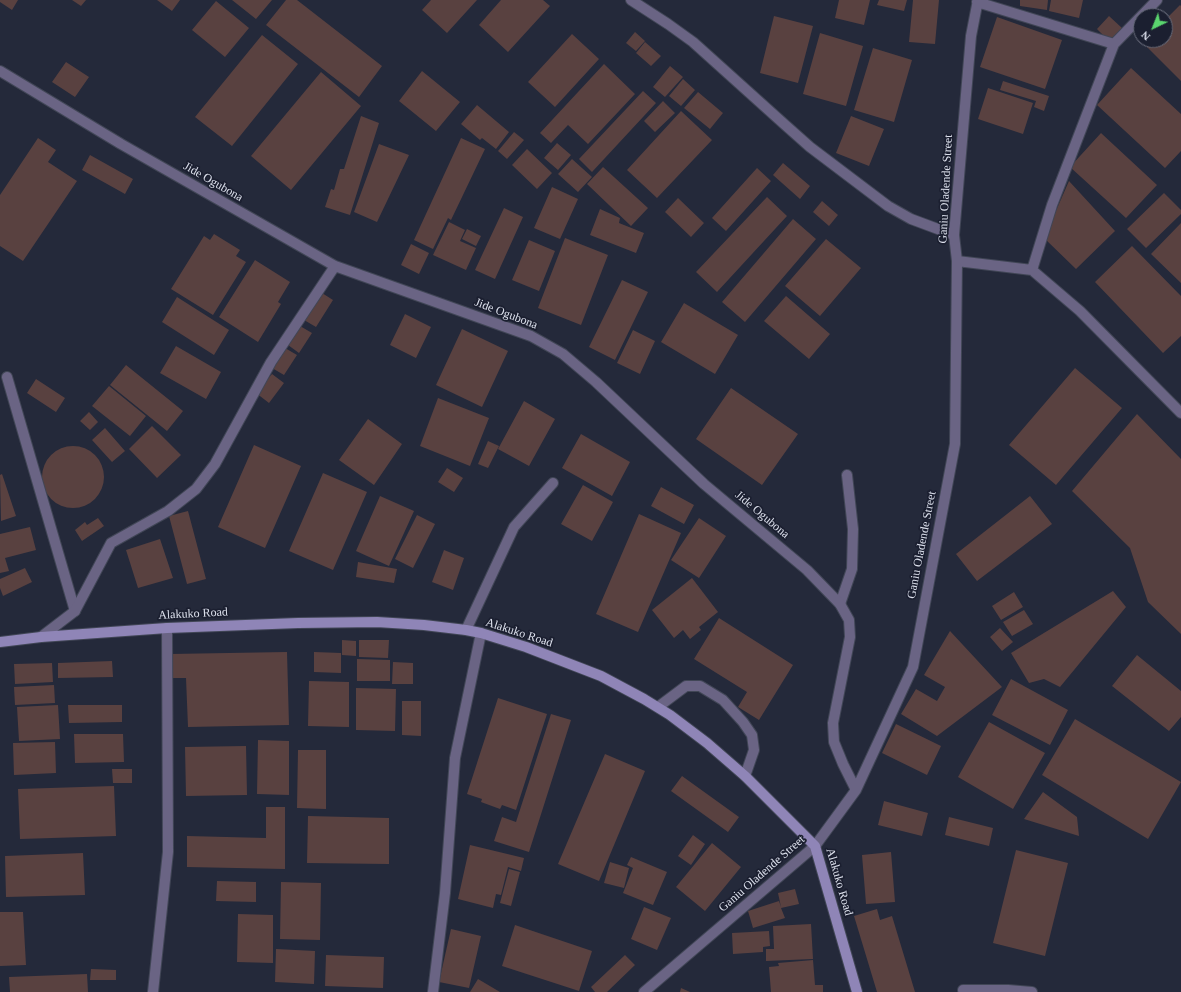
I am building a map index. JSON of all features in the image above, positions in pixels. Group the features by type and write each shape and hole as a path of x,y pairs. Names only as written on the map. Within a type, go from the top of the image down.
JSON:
{"main road":[{"name":"Alakuko Road","path":"0,642 167,628 298,623 377,622 424,625 481,633 526,647 601,676 658,707 707,743 745,776 815,846 857,992"}],"street":[{"path":"631,0 693,42 805,142 888,206 911,219 954,235"},
{"path":"1032,270 1052,205 1114,44 1157,0"},
{"path":"977,1 1114,44"},
{"name":"Ganiu Oladende Street","path":"644,992 815,846 856,790 913,667 955,444 957,261 954,235 971,36 977,1"},
{"name":"Jide Ogubona","path":"0,71 121,144 335,266 531,336 563,354 596,382 704,484 807,570 840,604 849,620 850,638 833,723 834,742 856,790"},
{"path":"957,261 1032,270 1080,311 1181,413"},
{"path":"41,638 75,611 111,543 168,511 196,489 215,464 271,362 335,266"},
{"path":"6,377 75,611"},
{"path":"840,604 852,569 853,529 847,475"},
{"path":"466,630 514,527 553,483"},
{"path":"153,992 168,852 167,628"},
{"path":"433,992 445,893 455,758 481,633"},
{"path":"658,707 686,686 700,686 723,700 743,722 752,735 754,750 745,776"},
{"path":"963,990 1008,990 1032,992"}],"building":[{"path":"0,0 18,0 12,10 0,2"},
{"path":"72,0 86,0 81,6"},
{"path":"157,0 180,0 172,11"},
{"path":"232,0 272,0 256,19"},
{"path":"286,0 297,0 382,66 359,97 266,25"},
{"path":"431,0 477,0 447,33 422,10"},
{"path":"501,0 543,0 550,6 508,52 479,25"},
{"path":"839,0 870,0 864,25 835,18"},
{"path":"879,0 907,0 904,11 877,5"},
{"path":"913,0 939,0 935,44 909,42"},
{"path":"1020,0 1048,0 1047,10 1020,6"},
{"path":"1051,0 1083,0 1079,18 1049,11"},
{"path":"216,1 249,28 225,57 192,30"},
{"path":"1180,5 1181,6 1181,81 1148,48 1173,48 1173,12"},
{"path":"774,16 813,26 798,83 760,73"},
{"path":"1109,16 1122,28 1109,41 1097,29"},
{"path":"997,17 1062,40 1045,89 980,67"},
{"path":"635,32 645,41 636,51 626,43"},
{"path":"820,33 863,46 846,106 803,94"},
{"path":"572,34 599,59 555,107 528,82"},
{"path":"262,35 298,64 232,146 195,117"},
{"path":"645,42 661,56 651,66 636,53"},
{"path":"873,48 912,60 894,122 854,110"},
{"path":"66,62 89,77 75,97 52,82"},
{"path":"604,64 635,94 588,144 568,125 551,143 540,133"},
{"path":"670,66 683,77 665,97 653,87"},
{"path":"1131,68 1181,114 1181,151 1165,168 1097,105"},
{"path":"422,71 460,102 436,131 399,101"},
{"path":"321,72 361,106 291,190 251,156"},
{"path":"683,79 695,90 681,106 669,96"},
{"path":"1003,81 1049,96 1044,111 1034,107 1036,101 1000,90"},
{"path":"988,88 1033,103 1023,134 978,119"},
{"path":"643,91 656,103 592,172 579,159"},
{"path":"698,92 723,113 710,129 684,108"},
{"path":"663,101 675,113 655,132 644,121"},
{"path":"477,105 509,132 496,149 482,138 480,140 461,124"},
{"path":"681,111 712,140 657,198 627,170"},
{"path":"361,116 379,123 350,215 325,207 331,189 334,190 340,169 344,169"},
{"path":"851,116 884,129 869,166 836,153"},
{"path":"514,132 524,140 507,159 498,151"},
{"path":"1101,133 1157,185 1126,218 1070,167"},
{"path":"38,138 56,150 48,162 77,181 23,261 0,246 0,195"},
{"path":"461,138 485,149 451,220 448,218 433,249 414,240"},
{"path":"557,143 571,155 558,170 544,158"},
{"path":"379,144 409,155 377,222 354,212"},
{"path":"527,149 552,173 537,189 512,165"},
{"path":"90,155 133,179 125,194 82,170"},
{"path":"572,159 592,177 578,192 558,174"},
{"path":"783,163 810,186 800,199 773,175"},
{"path":"603,167 648,208 631,226 587,184"},
{"path":"757,168 771,181 726,231 712,218"},
{"path":"1069,181 1115,231 1076,269 1044,238"},
{"path":"552,187 578,199 560,239 534,228"},
{"path":"1164,193 1181,210 1181,214 1146,248 1127,229"},
{"path":"767,197 787,216 717,292 696,272"},
{"path":"678,198 704,223 691,237 665,212"},
{"path":"822,201 838,215 829,226 813,212"},
{"path":"504,208 523,217 495,279 475,270"},
{"path":"600,209 620,218 619,223 644,233 636,253 590,235"},
{"path":"793,219 816,239 745,322 722,302"},
{"path":"449,222 465,230 460,241 476,248 466,270 433,255"},
{"path":"1181,223 1181,283 1151,254"},
{"path":"467,229 481,236 476,246 462,239"},
{"path":"214,234 240,250 236,256 246,262 213,315 171,289 204,236 210,240"},
{"path":"565,238 608,255 581,325 538,308"},
{"path":"826,239 861,268 820,316 785,286"},
{"path":"529,240 555,251 539,291 512,280"},
{"path":"411,244 429,253 419,274 401,265"},
{"path":"1132,246 1181,296 1181,336 1163,353 1095,282"},
{"path":"255,260 290,282 278,302 281,304 258,342 219,317"},
{"path":"622,280 648,292 615,360 589,347"},
{"path":"322,293 333,300 316,327 304,320"},
{"path":"786,296 830,334 809,359 764,321"},
{"path":"177,297 229,330 214,355 162,322"},
{"path":"684,303 738,335 715,374 661,342"},
{"path":"405,314 431,327 416,358 390,345"},
{"path":"300,326 312,333 299,353 288,345"},
{"path":"462,329 508,351 482,407 436,385"},
{"path":"633,330 655,341 640,374 617,363"},
{"path":"176,346 221,372 206,399 160,373"},
{"path":"285,348 297,355 284,375 272,368"},
{"path":"126,365 183,411 167,431 110,385"},
{"path":"1075,368 1122,408 1056,485 1009,445"},
{"path":"272,374 284,383 269,403 256,393"},
{"path":"36,379 65,398 56,412 27,393"},
{"path":"109,386 146,416 130,436 92,406"},
{"path":"731,388 798,434 762,485 696,439"},
{"path":"438,398 489,418 470,466 420,446"},
{"path":"524,401 555,419 529,466 498,449"},
{"path":"89,412 98,422 90,430 80,421"},
{"path":"1137,414 1181,459 1181,634 1148,602 1130,548 1072,491"},
{"path":"368,419 402,444 374,485 339,460"},
{"path":"152,426 181,455 157,478 129,449"},
{"path":"105,428 125,451 112,462 92,440"},
{"path":"581,434 630,462 612,496 562,468"},
{"path":"488,441 499,446 488,468 478,464"},
{"path":"254,445 301,466 265,548 218,527"},
{"path":"67,446 79,446 95,455 102,465 104,477 102,489 95,499 79,508 67,508 56,503 47,494 42,483 42,471 47,460 56,451"},
{"path":"447,468 463,478 454,492 438,482"},
{"path":"323,473 367,492 333,570 289,551"},
{"path":"2,474 16,516 1,521 0,475"},
{"path":"583,485 613,502 592,541 561,524"},
{"path":"661,487 694,505 684,524 651,506"},
{"path":"380,496 414,511 389,566 356,551"},
{"path":"1030,496 1052,524 977,581 956,554"},
{"path":"188,511 206,579 187,584 169,516"},
{"path":"639,514 681,533 638,632 596,614"},
{"path":"417,515 435,524 413,568 395,559"},
{"path":"98,518 104,526 82,541 75,530 85,522 87,525"},
{"path":"699,518 726,536 699,578 671,560"},
{"path":"30,527 36,550 5,558 9,571 0,573 0,534"},
{"path":"160,539 173,578 138,588 126,550"},
{"path":"444,550 464,558 453,590 432,582"},
{"path":"358,562 397,569 394,583 356,577"},
{"path":"25,568 32,582 3,596 0,588 0,579"},
{"path":"692,578 718,612 699,627 701,630 690,639 683,630 674,638 652,610"},
{"path":"1113,591 1126,607 1060,687 1044,679 1029,683 1011,653"},
{"path":"1014,592 1023,607 1001,620 992,606"},
{"path":"1024,610 1033,624 1012,636 1003,622"},
{"path":"719,618 793,665 759,720 738,707 747,692 694,659"},
{"path":"1000,628 1013,642 1002,651 990,637"},
{"path":"950,631 1002,687 937,736 901,714 916,689 937,701 945,687 924,675"},
{"path":"342,640 356,641 356,656 342,655"},
{"path":"359,640 389,640 388,658 359,657"},
{"path":"287,652 289,725 188,727 186,678 170,678 170,654"},
{"path":"314,652 341,653 341,673 314,672"},
{"path":"1137,655 1181,691 1181,717 1169,731 1112,686"},
{"path":"357,659 390,660 390,681 357,681"},
{"path":"112,661 113,677 58,678 58,663"},
{"path":"393,662 413,663 413,684 392,684"},
{"path":"52,663 53,682 15,684 14,664"},
{"path":"1011,679 1068,710 1050,745 992,715"},
{"path":"309,681 349,682 349,727 308,726"},
{"path":"54,685 55,703 15,705 14,687"},
{"path":"356,688 396,689 395,731 356,730"},
{"path":"498,698 547,714 516,810 502,805 500,809 481,802 482,799 467,794"},
{"path":"402,701 421,701 421,736 402,735"},
{"path":"58,705 60,739 19,741 17,707"},
{"path":"68,705 122,705 122,722 69,723"},
{"path":"551,714 571,720 529,852 494,841 502,817 516,822"},
{"path":"1075,719 1181,782 1148,839 1042,775"},
{"path":"989,722 1045,753 1013,809 958,777"},
{"path":"896,724 941,746 927,775 882,753"},
{"path":"74,734 123,734 124,762 75,763"},
{"path":"258,740 289,741 289,795 257,794"},
{"path":"55,742 56,773 14,775 13,743"},
{"path":"246,746 247,795 186,796 185,747"},
{"path":"298,750 326,750 326,809 297,808"},
{"path":"605,754 645,771 599,881 558,864"},
{"path":"112,769 132,769 132,783 113,783"},
{"path":"682,776 739,817 728,832 671,791"},
{"path":"114,786 116,836 20,839 18,789"},
{"path":"1043,792 1077,817 1079,836 1024,819"},
{"path":"884,801 928,813 922,836 878,825"},
{"path":"266,807 285,807 285,869 187,867 187,836 266,838"},
{"path":"308,816 389,818 389,864 307,863"},
{"path":"949,817 993,828 989,846 945,835"},
{"path":"693,835 705,844 691,865 678,856"},
{"path":"712,843 741,867 705,911 676,887"},
{"path":"470,845 524,858 521,871 508,867 501,895 496,894 493,908 458,899"},
{"path":"1016,850 1068,863 1045,956 993,943"},
{"path":"891,852 895,902 866,904 862,855"},
{"path":"83,853 85,895 6,897 5,856"},
{"path":"631,857 667,872 653,905 623,893 633,868 627,865"},
{"path":"610,862 629,868 624,888 604,883"},
{"path":"509,869 520,872 511,906 500,903"},
{"path":"217,881 256,882 256,902 216,901"},
{"path":"281,882 321,883 320,940 280,939"},
{"path":"795,889 799,904 781,908 785,918 753,928 748,911 779,901 781,907 778,893"},
{"path":"644,907 671,918 657,950 631,939"},
{"path":"877,909 880,920 892,916 915,992 877,992 854,916"},
{"path":"0,912 23,912 26,965 0,966"},
{"path":"238,914 273,915 273,963 237,962"},
{"path":"811,924 813,959 766,961 766,949 774,949 773,926"},
{"path":"515,925 592,951 579,991 502,966"},
{"path":"451,929 481,936 469,988 439,982"},
{"path":"769,931 770,946 763,947 763,952 733,954 732,933"},
{"path":"276,949 315,951 314,984 275,982"},
{"path":"326,955 384,957 383,988 325,986"},
{"path":"625,955 635,965 607,992 595,992 591,987"},
{"path":"813,960 815,985 823,985 823,992 771,992 769,967 779,966 778,963"},
{"path":"91,969 116,970 116,980 90,980"},
{"path":"87,974 88,992 10,992 9,977"},
{"path":"478,979 500,992 470,992"},
{"path":"681,988 690,992 680,992"}]}
